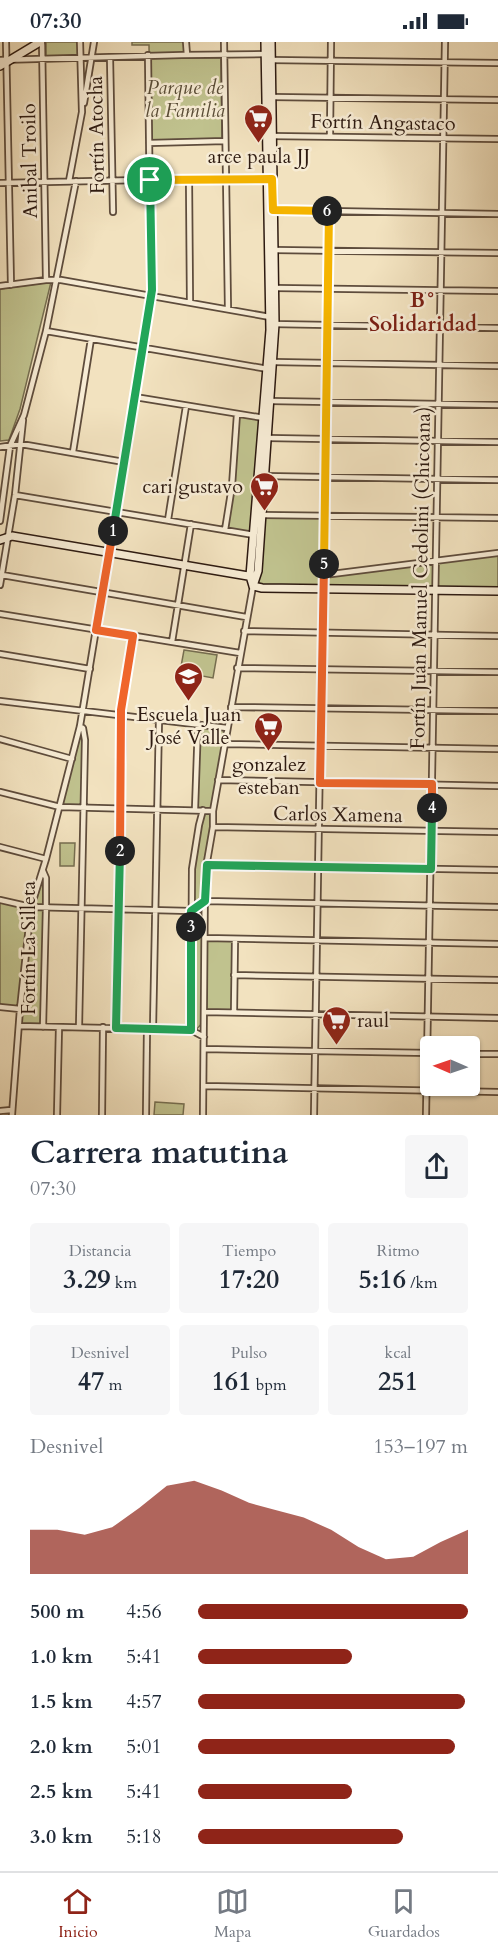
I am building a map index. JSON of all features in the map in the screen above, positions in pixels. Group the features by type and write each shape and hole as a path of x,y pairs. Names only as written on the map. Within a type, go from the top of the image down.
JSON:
{"street":[{"path":"6,42 11,285"},
{"path":"5,61 41,42"},
{"name":"Anibal Troilo","path":"41,42 46,280"},
{"path":"80,42 82,112"},
{"path":"69,181 94,42"},
{"path":"186,42 187,54"},
{"path":"224,42 228,309"},
{"path":"265,42 272,97 270,136"},
{"path":"271,42 268,57 273,320"},
{"path":"330,136 332,42"},
{"name":"Fortín Juan Manuel Cedolini (Chicoana)","path":"428,1036 445,42"},
{"path":"5,61 224,54 331,60 498,63"},
{"path":"0,1111 12,1112 31,907 46,860 83,712 151,296 148,56"},
{"name":"Fortín Atocha","path":"110,57 113,212"},
{"path":"272,97 498,100"},
{"name":"Fortín Angastaco","path":"270,136 498,139"},
{"path":"149,142 225,141"},
{"path":"189,179 190,302"},
{"path":"0,183 270,179"},
{"path":"0,585 19,465 24,415 46,331 76,181"},
{"path":"271,210 498,214"},
{"path":"254,577 254,535 268,438 266,418 271,401 275,288 271,210"},
{"path":"314,1115 329,211"},
{"path":"274,250 498,253"},
{"path":"0,286 56,280 228,309 273,320 328,325 498,328"},
{"path":"275,288 498,291"},
{"path":"46,331 271,367 328,363 498,366"},
{"path":"74,452 92,339"},
{"path":"203,1115 204,925 207,865 213,811 263,515 262,476 271,367"},
{"path":"135,398 266,418"},
{"path":"271,401 498,405"},
{"path":"168,520 186,405"},
{"path":"225,530 232,486 237,414"},
{"path":"0,520 10,446 24,415"},
{"path":"268,438 498,442"},
{"path":"0,447 21,444 124,462"},
{"path":"9,453 19,465"},
{"path":"262,476 498,480"},
{"path":"3,500 14,498 116,512 254,535"},
{"path":"263,515 498,518"},
{"path":"172,642 191,524"},
{"path":"0,540 8,536 254,577"},
{"path":"324,575 498,554"},
{"path":"2,575 246,617"},
{"path":"252,586 498,591"},
{"path":"0,614 240,654"},
{"path":"244,631 498,636"},
{"path":"116,1028 122,715 133,636"},
{"path":"0,654 90,669"},
{"path":"237,668 498,672"},
{"path":"0,701 227,728"},
{"path":"231,707 498,711"},
{"path":"146,1115 156,910 159,720"},
{"path":"195,810 198,724"},
{"path":"79,1027 85,807 85,740 83,728 80,726"},
{"path":"0,739 72,759"},
{"path":"224,744 498,749"},
{"path":"218,780 498,786"},
{"path":"0,792 60,807 213,811"},
{"path":"193,1031 192,865 198,825 203,810"},
{"name":"Carlos Xamena","path":"213,827 498,832"},
{"path":"0,847 46,860"},
{"path":"207,865 498,870"},
{"name":"Fortín La Silleta","path":"43,870 46,878 43,1027"},
{"path":"0,900 31,907 191,911 199,915 204,925"},
{"path":"191,911 205,901 498,907"},
{"path":"205,938 498,944"},
{"path":"234,1012 235,939"},
{"path":"234,975 498,980"},
{"path":"0,1007 20,1009"},
{"path":"204,1012 498,1018"},
{"path":"193,1031 204,1021"},
{"path":"19,1026 150,1028 193,1031 204,1037"},
{"path":"57,1115 59,1027"},
{"path":"102,1115 104,1027"},
{"path":"204,1049 420,1053"},
{"path":"480,1054 498,1054"},
{"path":"204,1086 420,1090"},
{"path":"480,1092 498,1092"},
{"name":"Fortín Juan Manuel Cedolini (Chicoana)","path":"426,1096 426,1115"}],"green space":[{"path":"46,42 79,42 79,57 46,57"},
{"name":"Parque de la Familia","path":"132,42 184,42 184,58 221,58 222,139 150,140 149,45 132,45"},
{"path":"51,282 20,409 9,440 0,441 0,289"},
{"path":"237,414 263,417 254,535 225,530"},
{"path":"263,515 324,515 324,589 256,585"},
{"path":"498,554 498,589 437,588 438,562"},
{"path":"434,562 434,589 325,587 325,576"},
{"path":"184,650 217,655 213,678 180,672"},
{"path":"198,724 227,728 205,873 204,1021 195,1031 191,1030 192,869 203,810 195,809"},
{"path":"80,726 84,732 85,807 60,807"},
{"path":"60,843 75,843 74,866 60,866"},
{"path":"43,870 46,878 43,1027 19,1026 21,1009 0,1007 0,900 31,907"},
{"path":"206,939 234,940 233,1011 205,1011"},
{"path":"155,1102 184,1104 183,1115 154,1115"}],"place":[{"name":"arce paula JJ","path":"259,144"},
{"name":"cari gustavo","path":"264,512"},
{"name":"Escuela Juan José Valle","path":"189,702"},
{"name":"gonzalez esteban","path":"269,752"},
{"name":"raul","path":"336,1046"}],"district":[{"name":"B° Solidaridad","path":"423,312"}],"route":[{"path":"272,179 273,210 329,211 320,783 432,784 431,869 207,865 205,901 191,911 191,1030 116,1028 123,721 121,710 133,636 96,630 152,290 150,180 272,179"}]}
